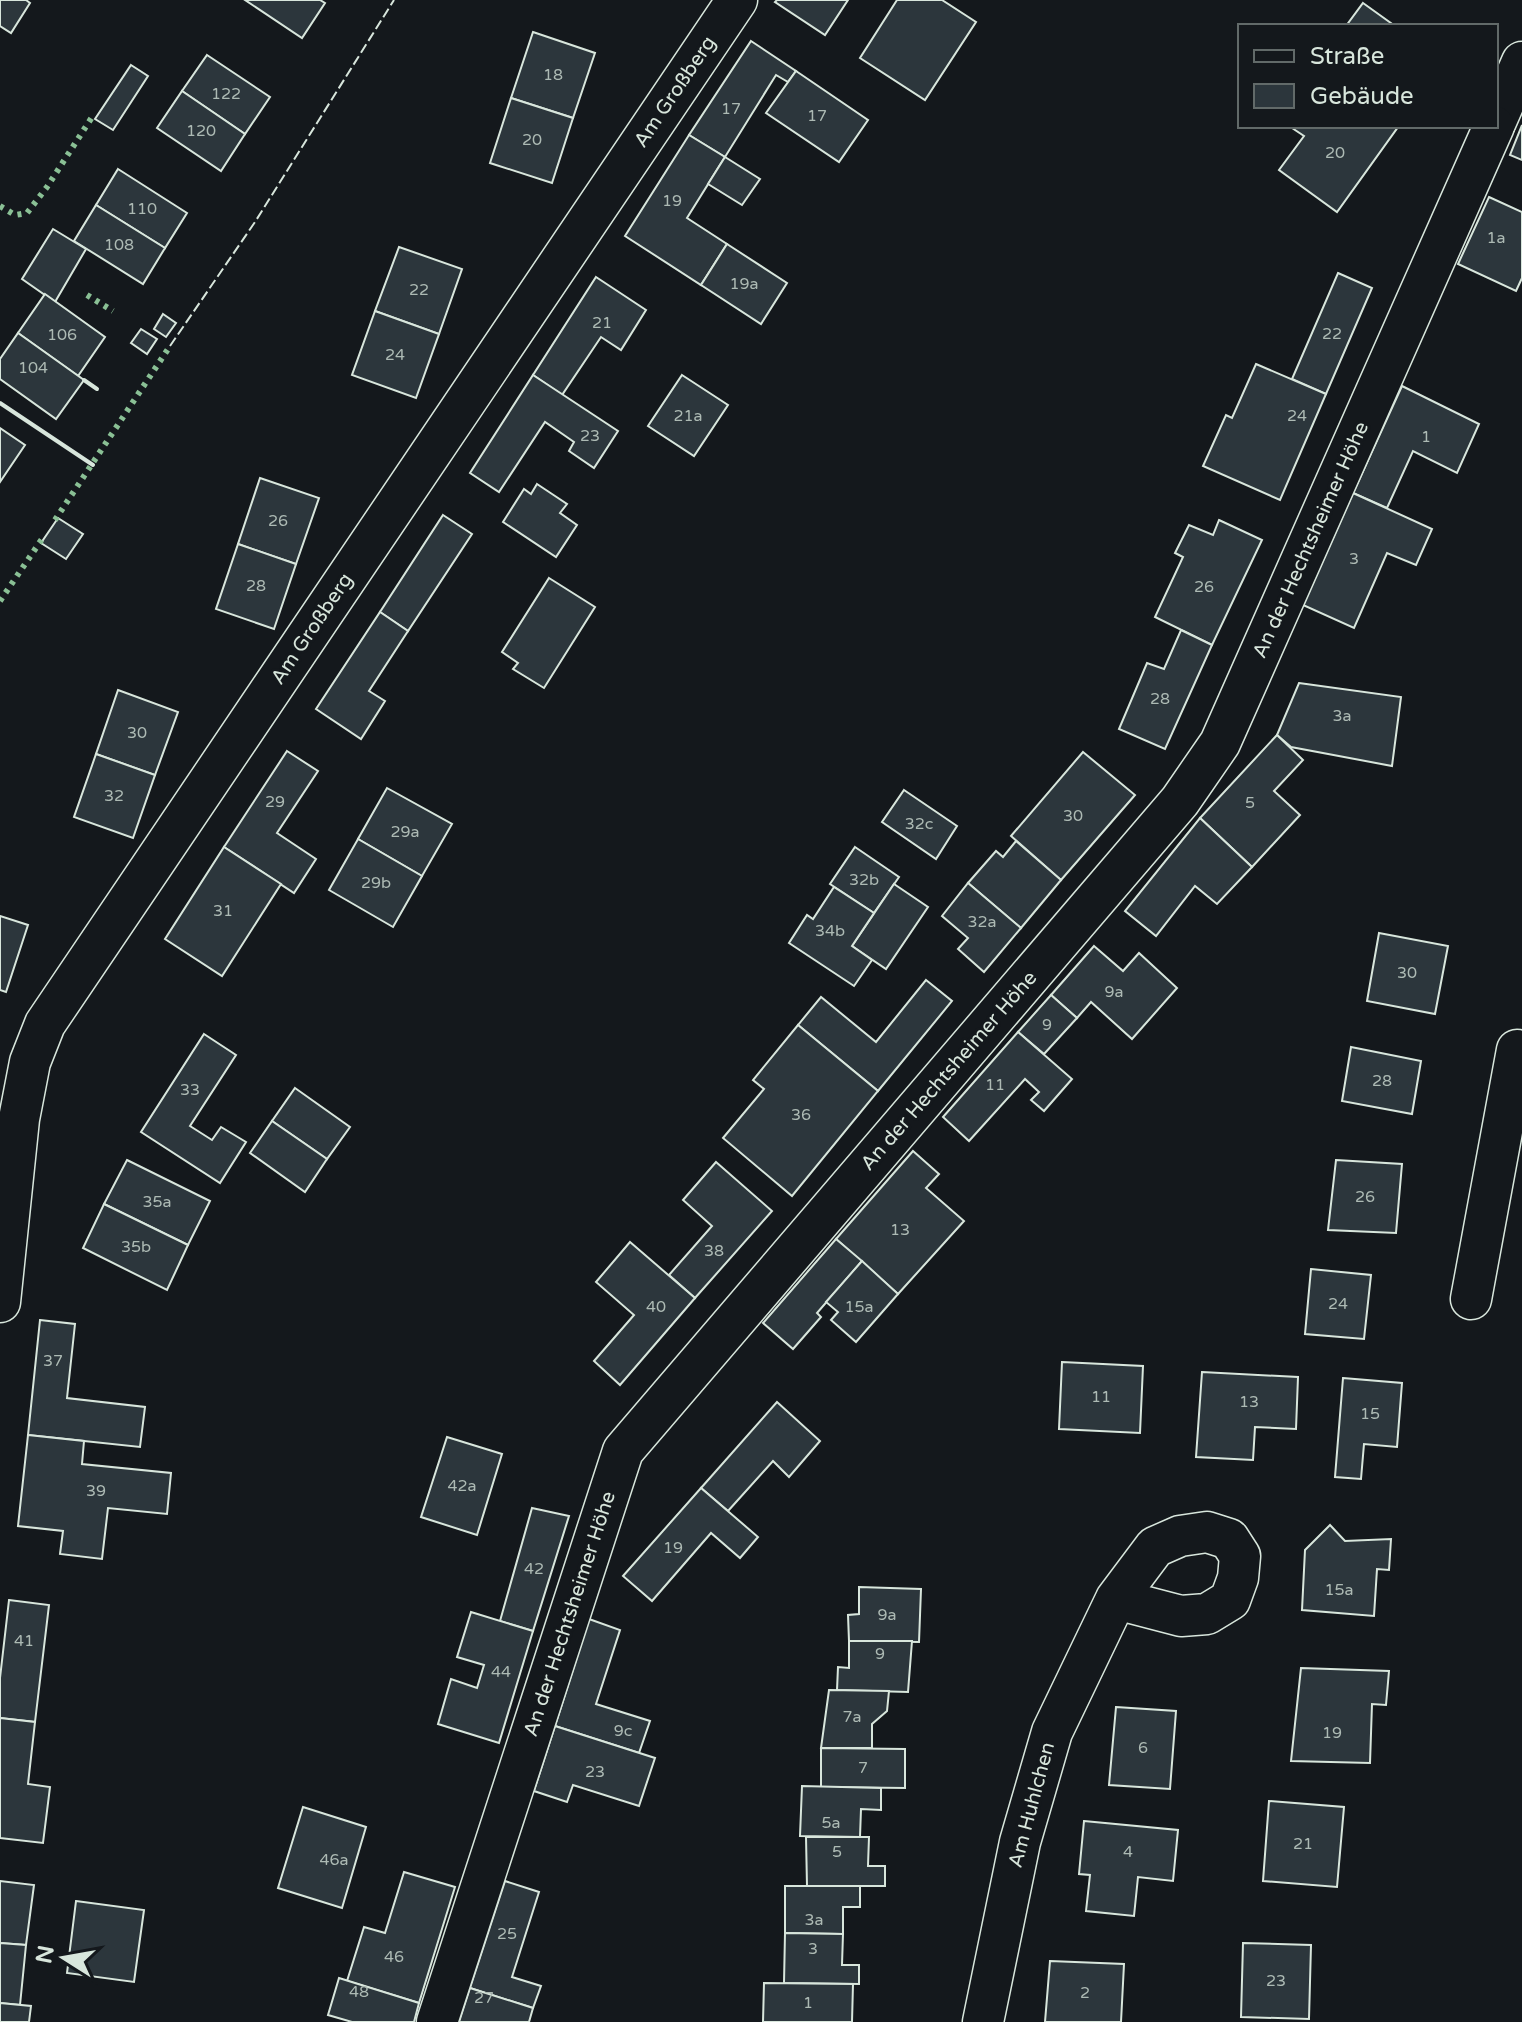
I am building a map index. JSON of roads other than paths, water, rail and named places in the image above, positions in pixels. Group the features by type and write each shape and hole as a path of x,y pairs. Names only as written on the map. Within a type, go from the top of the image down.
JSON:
{"street":[{"name":"Am Großberg","path":"0,1302 19,1119 30,1062 45,1024 737,0"},
{"name":"An der Hechtsheimer Höhe","path":"1498,117 1522,62"},
{"name":"An der Hechtsheimer Höhe","path":"437,2022 623,1451 1180,801 1220,743 1493,128"},
{"path":"1471,1299 1520,1040"},
{"name":"Am Huhlchen","path":"983,2022 1020,1842 1052,1732 1116,1599"}]}
